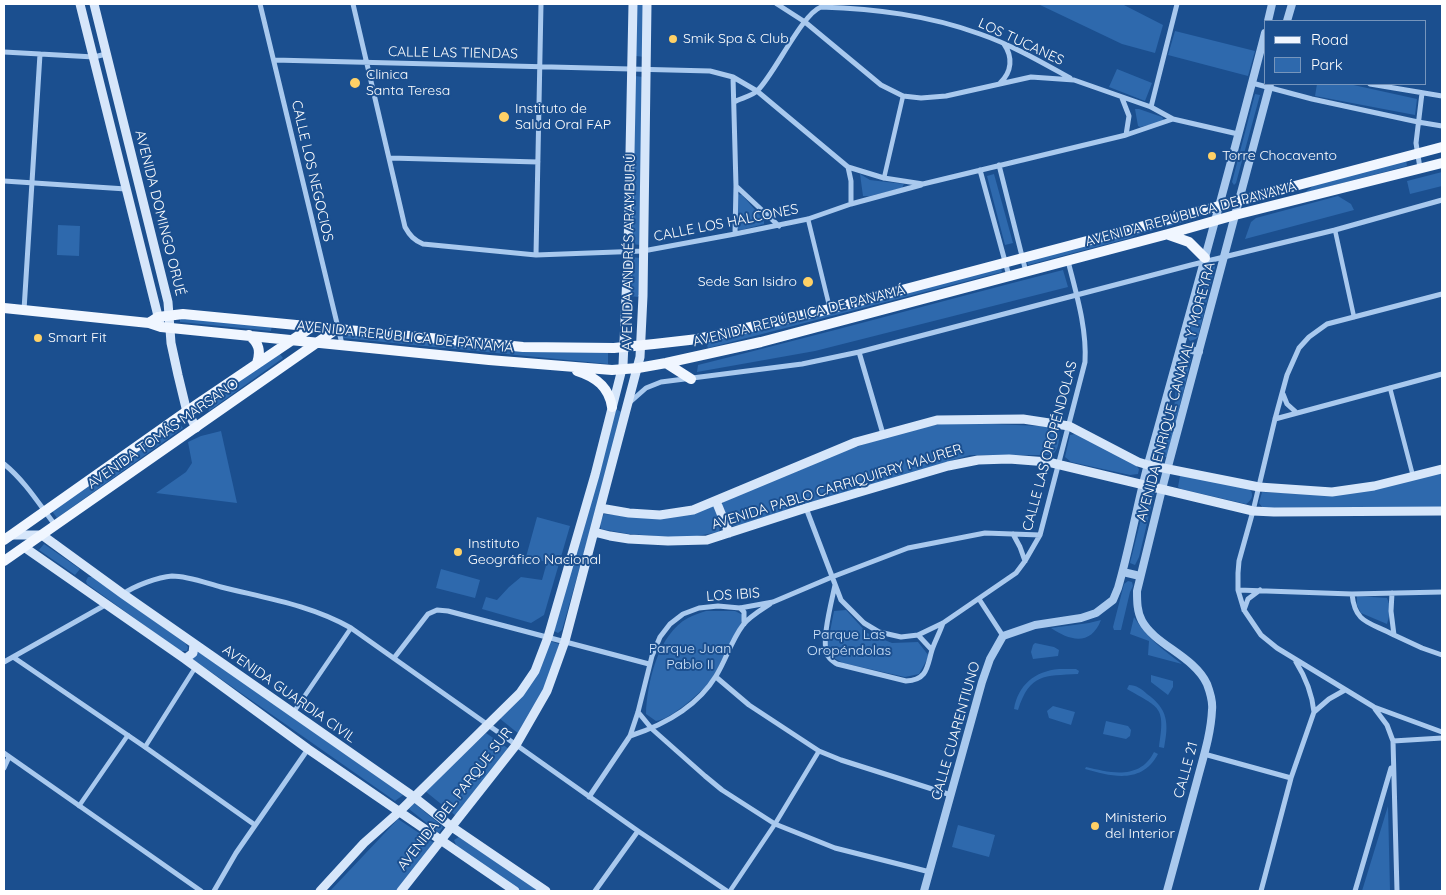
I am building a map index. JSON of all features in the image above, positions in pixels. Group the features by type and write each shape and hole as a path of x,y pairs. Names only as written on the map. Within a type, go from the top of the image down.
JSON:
{"main road":[{"name":"AVENIDA DOMINGO ORUÉ","path":"80,4 160,324 171,343 187,411 196,428"},
{"name":"AVENIDA DOMINGO ORUÉ","path":"94,4 170,315"},
{"name":"AVENIDA ANDRÉS ARAMBURÚ","path":"548,637 595,475 622,370 625,348 633,4"},
{"name":"AVENIDA ANDRÉS ARAMBURÚ","path":"564,641 638,368 642,346 647,4"},
{"name":"AVENIDA REPÚBLICA DE PANAMÁ","path":"160,324 170,315 183,314 523,347 625,348 642,346 698,338 830,309 1442,147"},
{"name":"AVENIDA REPÚBLICA DE PANAMÁ","path":"4,308 292,340 564,367 622,370 666,364 700,356 1068,261 1235,215 1442,163"},
{"path":"1168,234 1189,242 1204,260"},
{"path":"627,303 643,303"},
{"name":"AVENIDA TOMÁS MARSANO","path":"8,538 187,411 312,326"},
{"name":"AVENIDA TOMÁS MARSANO","path":"4,561 338,328"},
{"path":"249,335 259,347 260,353 257,363"},
{"path":"698,338 700,356"},
{"path":"666,364 692,378"},
{"path":"564,367 585,373 598,381 607,391 613,405"},
{"path":"613,405 617,399 622,398 628,405"},
{"name":"AVENIDA PABLO CARRIQUIRRY MAURER","path":"600,508 629,513 660,515 693,510 824,454 883,434 937,420 1023,418 1069,426 1138,462 1168,470 1259,487 1332,492 1374,486 1442,469"},
{"name":"AVENIDA PABLO CARRIQUIRRY MAURER","path":"594,532 629,539 707,540 806,508 948,466 978,460 1009,459 1058,464 1253,510 1274,512 1442,511"},
{"path":"716,501 729,533"},
{"path":"8,538 42,535"},
{"name":"AVENIDA GUARDIA CIVIL","path":"42,535 123,594 414,797 452,827 546,891"},
{"path":"24,547 185,659 308,749 512,890"},
{"path":"86,590 81,583 82,576 85,572 94,573"},
{"name":"AVENIDA DEL PARQUE SUR","path":"414,797 520,693 535,671 548,637"},
{"name":"AVENIDA DEL PARQUE SUR","path":"401,891 516,745 547,691 564,641"},
{"path":"185,659 193,653 194,644"},
{"path":"320,891 364,843 414,797"}],"street":[{"name":"CALLE LOS NEGOCIOS","path":"260,4 342,344"},
{"name":"CALLE LOS HALCONES","path":"353,4 405,227 409,235 416,241 431,246 536,255 643,251 808,219 851,204 923,184 1126,135 1173,119"},
{"path":"536,255 541,4"},
{"path":"777,4 805,22 881,85 903,96 921,98 946,96 1036,77 1074,80 1151,107 1173,119 1238,134"},
{"path":"1151,107 1176,4"},
{"path":"1268,20 1272,4"},
{"path":"1287,20 1292,4"},
{"name":"LOS TUCANES","path":"758,91 805,22 815,10 821,7 908,14 950,24 1004,44 1074,80"},
{"name":"AVENIDA ENRIQUE CANAVAL Y MOREYRA","path":"1003,636 1035,625 1081,618 1096,613 1113,600 1238,134 1252,83 1262,57 1264,41"},
{"path":"997,84 1006,75 1010,62 1008,49 1004,44"},
{"path":"4,52 94,58 106,54"},
{"path":"24,310 40,54"},
{"name":"CALLE LAS TIENDAS","path":"274,60 710,71 733,77 758,91 848,167"},
{"path":"733,77 736,186 735,234"},
{"path":"1252,83 1442,126"},
{"path":"1283,85 1288,92"},
{"path":"1376,85 1442,96"},
{"name":"AVENIDA ENRIQUE CANAVAL Y MOREYRA","path":"1206,683 1190,663 1155,635 1142,621 1137,605 1140,576 1270,86"},
{"path":"734,102 758,91"},
{"path":"1420,168 1417,153 1418,122 1422,93"},
{"path":"884,178 903,96"},
{"path":"1122,98 1129,116 1126,135"},
{"path":"390,158 538,162"},
{"path":"999,165 1026,272"},
{"path":"851,204 851,182 848,167 884,178 923,184"},
{"path":"980,170 1009,276"},
{"path":"4,181 126,189"},
{"path":"736,186 779,226"},
{"path":"628,405 637,395 652,385 666,381 802,364 859,352 1076,296 1204,260 1225,257 1335,230 1442,200"},
{"path":"808,219 830,309"},
{"path":"1335,230 1354,316"},
{"name":"CALLE LAS OROPÉNDOLAS","path":"806,508 841,600 864,623 879,632 900,637 918,635 943,623 1009,578 1025,561 1040,535 1083,369 1086,347 1068,261"},
{"path":"1442,294 1327,324 1308,337 1299,348 1282,392 1259,487 1238,561 1238,590 1244,610 1262,635 1277,648 1374,707 1442,732"},
{"path":"1181,347 1199,352"},
{"path":"859,352 883,434"},
{"path":"1275,419 1442,374"},
{"path":"1390,388 1413,476"},
{"path":"1282,392 1287,404 1297,413"},
{"path":"4,464 13,471 56,525"},
{"name":"LOS IBIS","path":"589,797 630,736 650,664 660,637 670,624 683,614 699,608 718,606 740,608 773,602 908,548 986,532 1040,535"},
{"path":"1012,534 1020,547 1025,561"},
{"path":"1122,572 1140,576"},
{"path":"123,594 145,583 172,576 297,606 336,620 351,628 394,658 638,831 729,891 775,824 819,752"},
{"path":"835,584 826,637 826,650 831,660 837,664 906,681 914,681 922,676 928,666 943,623"},
{"path":"1238,590 1352,594 1442,592"},
{"path":"1244,610 1248,599 1260,590"},
{"path":"1392,593 1391,611 1394,635"},
{"path":"1352,594 1357,615 1394,635 1442,655"},
{"path":"979,599 1003,636"},
{"path":"630,736 652,729 689,707 716,677 744,624 756,613 773,602"},
{"path":"4,662 107,604"},
{"path":"740,608 744,612 744,624"},
{"path":"394,658 428,614 437,610 448,611 650,664"},
{"path":"293,713 351,628"},
{"path":"918,635 932,650"},
{"name":"CALLE CUARENTIUNO","path":"924,891 982,682 990,659 1003,636"},
{"path":"13,657 255,825"},
{"path":"1296,661 1305,676 1312,696 1314,712"},
{"path":"145,747 196,668"},
{"path":"716,677 749,705 819,752 951,795"},
{"name":"CALLE 21","path":"1167,891 1204,754 1213,708 1206,683"},
{"path":"1261,891 1291,778 1314,712 1328,698 1345,690"},
{"path":"1374,707 1387,725 1393,742 1397,891"},
{"path":"638,712 652,729 722,790 775,824 835,848 930,872"},
{"path":"79,806 128,736"},
{"path":"1393,742 1442,738"},
{"path":"214,891 236,853 308,749"},
{"path":"4,753 201,891"},
{"path":"1204,754 1291,778"},
{"path":"4,768 9,757"},
{"path":"1355,891 1393,762"},
{"path":"595,891 638,831"}],"green space":[{"path":"636,4 645,4 645,57 636,56"},
{"path":"1038,4 1122,4 1163,25 1155,53 1122,44"},
{"path":"1175,31 1255,51 1248,76 1168,55"},
{"path":"1117,69 1152,83 1145,101 1109,87"},
{"path":"635,76 643,77 641,245 631,244"},
{"path":"1317,85 1354,85 1417,99 1415,115 1315,96"},
{"path":"1255,94 1260,95 1234,185 1232,182"},
{"path":"1135,109 1162,117 1164,120 1140,127 1138,126"},
{"path":"1406,160 1407,166 1304,193 1317,183"},
{"path":"1442,172 1442,186 1410,194 1407,181"},
{"path":"860,174 870,180 904,184 902,188 863,196"},
{"path":"994,174 1013,243 1005,245 987,176"},
{"path":"737,194 742,195 764,220 764,224 741,230 737,229"},
{"path":"1338,196 1351,204 1354,210 1245,239 1251,222 1256,218"},
{"path":"1194,218 1130,238 1028,265 1027,260"},
{"path":"58,225 80,226 79,256 57,255"},
{"path":"630,257 641,258 639,297 629,296"},
{"path":"1216,263 1198,337 1190,341 1188,338 1207,265"},
{"path":"1001,268 1002,272 708,348 706,342"},
{"path":"1063,270 1068,287 815,351 697,372 698,365"},
{"path":"180,316 272,325 271,331 180,322"},
{"path":"344,334 608,352 608,364 343,338"},
{"path":"279,353 283,358 209,411 205,405"},
{"path":"1186,356 1191,360 1167,457 1165,457 1162,454 1174,411 1176,385 1184,357"},
{"path":"616,409 623,413 623,415 562,630 558,633 554,631"},
{"path":"179,423 183,428 57,518 52,511"},
{"path":"969,423 1040,426 1059,429 1058,443 1052,455 970,455 745,524 733,526 721,507 723,502 853,448 907,431 934,425"},
{"path":"221,431 237,503 156,493 186,472 192,463 188,442 201,436"},
{"path":"1075,434 1133,462 1139,469 1138,474 1130,475 1071,462 1065,457 1070,435"},
{"path":"1442,472 1442,508 1263,508 1259,503 1262,492 1329,495"},
{"path":"1183,475 1250,489 1252,497 1246,504 1181,489 1178,487 1180,476"},
{"path":"1150,491 1154,494 1139,557 1135,565 1130,563 1147,495"},
{"path":"714,506 718,515 719,532 686,538 629,534 601,529 600,523 604,514 639,517"},
{"path":"537,517 570,526 544,615 531,623 482,609 486,597 497,600 521,577 542,580 547,562 526,557"},
{"path":"44,544 80,569 75,575 39,550"},
{"path":"441,569 480,580 475,598 436,588"},
{"path":"88,577 93,577 185,643 188,647 187,651 180,651 87,584"},
{"path":"1128,581 1132,582 1133,586 1121,630 1114,630 1113,627 1124,584"},
{"path":"1357,596 1387,598 1391,609 1387,624 1361,613 1357,605"},
{"name":"Parque Las Oropéndolas","path":"846,610 867,633 892,643 918,642 929,656 919,674 905,677 843,663 832,657 827,647 834,611"},
{"name":"Parque Juan Pablo II","path":"706,611 735,611 743,615 740,625 709,683 670,716 656,721 646,714 649,688 656,660 669,635 678,625 690,617"},
{"path":"1134,617 1149,637 1182,664 1148,655 1149,641 1130,634"},
{"path":"1101,620 1092,634 1079,639 1065,636 1051,628 1089,623"},
{"path":"550,641 559,644 550,677 519,734 499,718"},
{"path":"1035,643 1054,647 1059,650 1058,656 1033,659 1031,652"},
{"path":"197,650 403,795 395,801 191,658"},
{"path":"1059,669 1076,669 1079,671 1078,674 1056,675 1033,683 1018,710 1014,709 1019,693 1029,681 1042,673"},
{"path":"1151,675 1173,681 1173,687 1168,695 1151,682"},
{"path":"1129,685 1143,690 1163,711 1166,724 1164,748 1159,747 1161,723 1158,709 1127,689"},
{"path":"1053,706 1075,712 1071,725 1049,718 1047,711"},
{"path":"1106,721 1128,726 1131,730 1130,736 1126,739 1103,734"},
{"path":"486,733 509,749 456,816 425,791"},
{"path":"1154,752 1158,754 1151,764 1135,774 1116,776 1085,769 1086,767 1115,772 1133,771 1148,761"},
{"path":"414,803 443,827 439,833 409,809"},
{"path":"1388,806 1390,891 1362,891"},
{"path":"398,819 434,843 397,891 330,891"},
{"path":"958,825 995,835 989,857 952,847"},
{"path":"459,837 539,891 521,891 457,847 454,840"}],"place":[{"name":"Smik Spa & Club","path":"673,39"},
{"name":"Clinica Santa Teresa","path":"355,83"},
{"name":"Instituto de Salud Oral FAP","path":"504,117"},
{"name":"Torre Chocavento","path":"1212,156"},
{"name":"Sede San Isidro","path":"808,282"},
{"name":"Smart Fit","path":"38,338"},
{"name":"Instituto Geográfico Nacional","path":"458,552"},
{"name":"Ministerio del Interior","path":"1095,826"}]}
